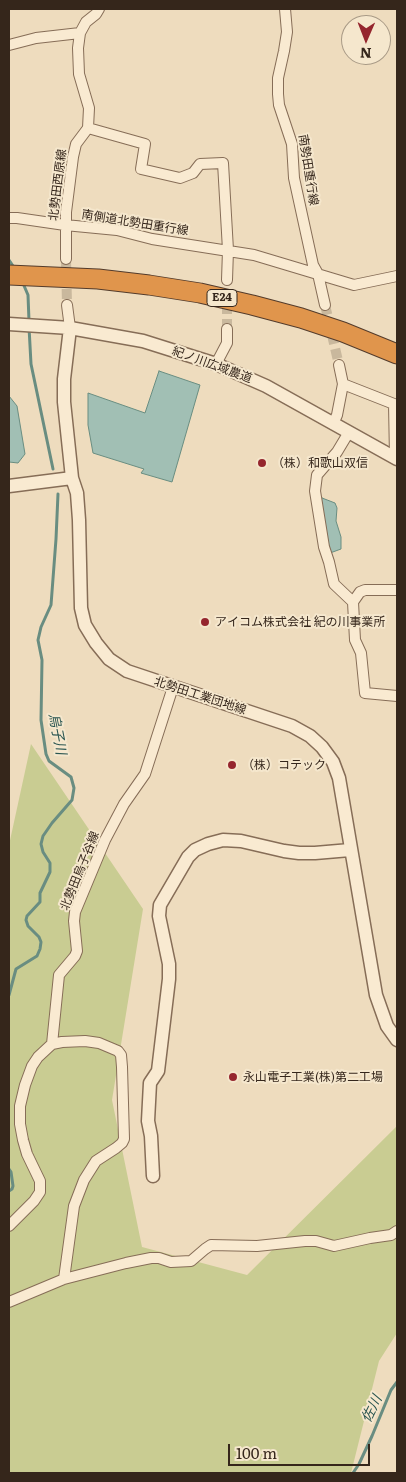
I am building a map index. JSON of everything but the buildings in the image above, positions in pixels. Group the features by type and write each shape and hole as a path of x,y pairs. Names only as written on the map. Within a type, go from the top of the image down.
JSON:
{"highway":[{"name":"E24","path":"9,275 98,279 200,293 301,318 343,332 397,354"}],"street":[{"path":"99,9 86,22 80,33 78,48 80,74 89,108 88,128 145,144 141,170 180,178 193,173 200,164 223,162 228,250 227,280"},
{"name":"南勢田重行線","path":"286,9 287,32 278,78 278,94 292,144 294,178 313,265 318,274 325,305"},
{"path":"9,44 36,38 80,33"},
{"name":"北勢田西原線","path":"66,258 68,192 74,150 76,144 88,128"},
{"name":"南側道北勢田重行線","path":"9,218 117,230 152,239 254,255 354,285 397,276"},
{"path":"67,305 70,328"},
{"name":"紀ノ川広域農道","path":"13,324 70,328 143,341 216,364 266,386 396,458"},
{"name":"北勢田工業団地線","path":"70,328 64,379 64,402 72,478 77,493 79,511 81,608 86,625 96,643 109,659 126,671 292,726 310,736 322,747 333,762 339,778 376,995 387,1026 397,1040"},
{"path":"216,364 226,343 227,329"},
{"path":"334,424 343,384 339,365"},
{"path":"343,384 394,404 396,458"},
{"path":"349,432 337,452 317,475 314,491 324,547 334,584 353,602"},
{"path":"9,486 72,478"},
{"path":"397,590 365,590 360,592 353,602 355,640 361,653 364,692 397,696"},
{"name":"北勢田烏子谷線","path":"52,1044 59,975 77,951 75,912 105,840 125,802 145,774 173,687"},
{"path":"153,1176 151,1136 148,1121 150,1083 158,1071 170,978 159,916 160,905 188,857 195,850 223,840 241,841 299,853 350,850"},
{"path":"9,1226 34,1201 40,1192 40,1181 22,1140 20,1106 24,1085 32,1066 38,1057 52,1044 62,1042 85,1041 99,1043 118,1051 121,1055 122,1068 124,1139 116,1148 96,1161 84,1180 74,1206 64,1279"},
{"path":"9,1302 64,1279 151,1258 160,1258 171,1262 191,1261 205,1248 211,1246 257,1246 316,1241 334,1246 391,1235 397,1231"}],"green space":[{"path":"31,744 143,909 112,1100 142,1247 247,1275 397,1126 397,1333 379,1361 351,1473 9,1473 9,845"}],"water":[{"path":"159,371 200,385 172,482 141,473 144,469 93,453 88,425 88,393 145,413"},
{"path":"9,396 17,406 25,454 18,463 9,462"},
{"path":"321,499 335,503 337,508 336,521 341,537 341,549 330,553"}],"waterway":[{"name":"烏子川","path":"9,260 15,269"},
{"name":"烏子川","path":"22,281 28,295 29,321"},
{"name":"烏子川","path":"29,327 31,364 53,469"},
{"name":"烏子川","path":"9,995 16,969 37,956 40,949 41,942 39,937 28,926 26,920 27,916 40,902 40,893 50,872 50,863 43,852 41,844 43,836 52,823 72,800 74,788 71,777 49,761 46,754 41,720 42,660 38,640 41,627 51,605 58,494"},
{"name":"烏子川","path":"9,1169 13,1186 9,1191"},
{"name":"佐川","path":"353,1473 372,1436 391,1390 397,1382"}],"tunnel":[{"path":"66,259 67,305"},
{"path":"227,280 227,329"},
{"path":"325,305 339,365"}],"place":[{"name":"（株）和歌山双信","path":"262,463"},
{"name":"アイコム株式会社 紀の川事業所","path":"205,622"},
{"name":"（株）コテック","path":"232,765"},
{"name":"永山電子工業(株)第二工場","path":"233,1077"}]}
